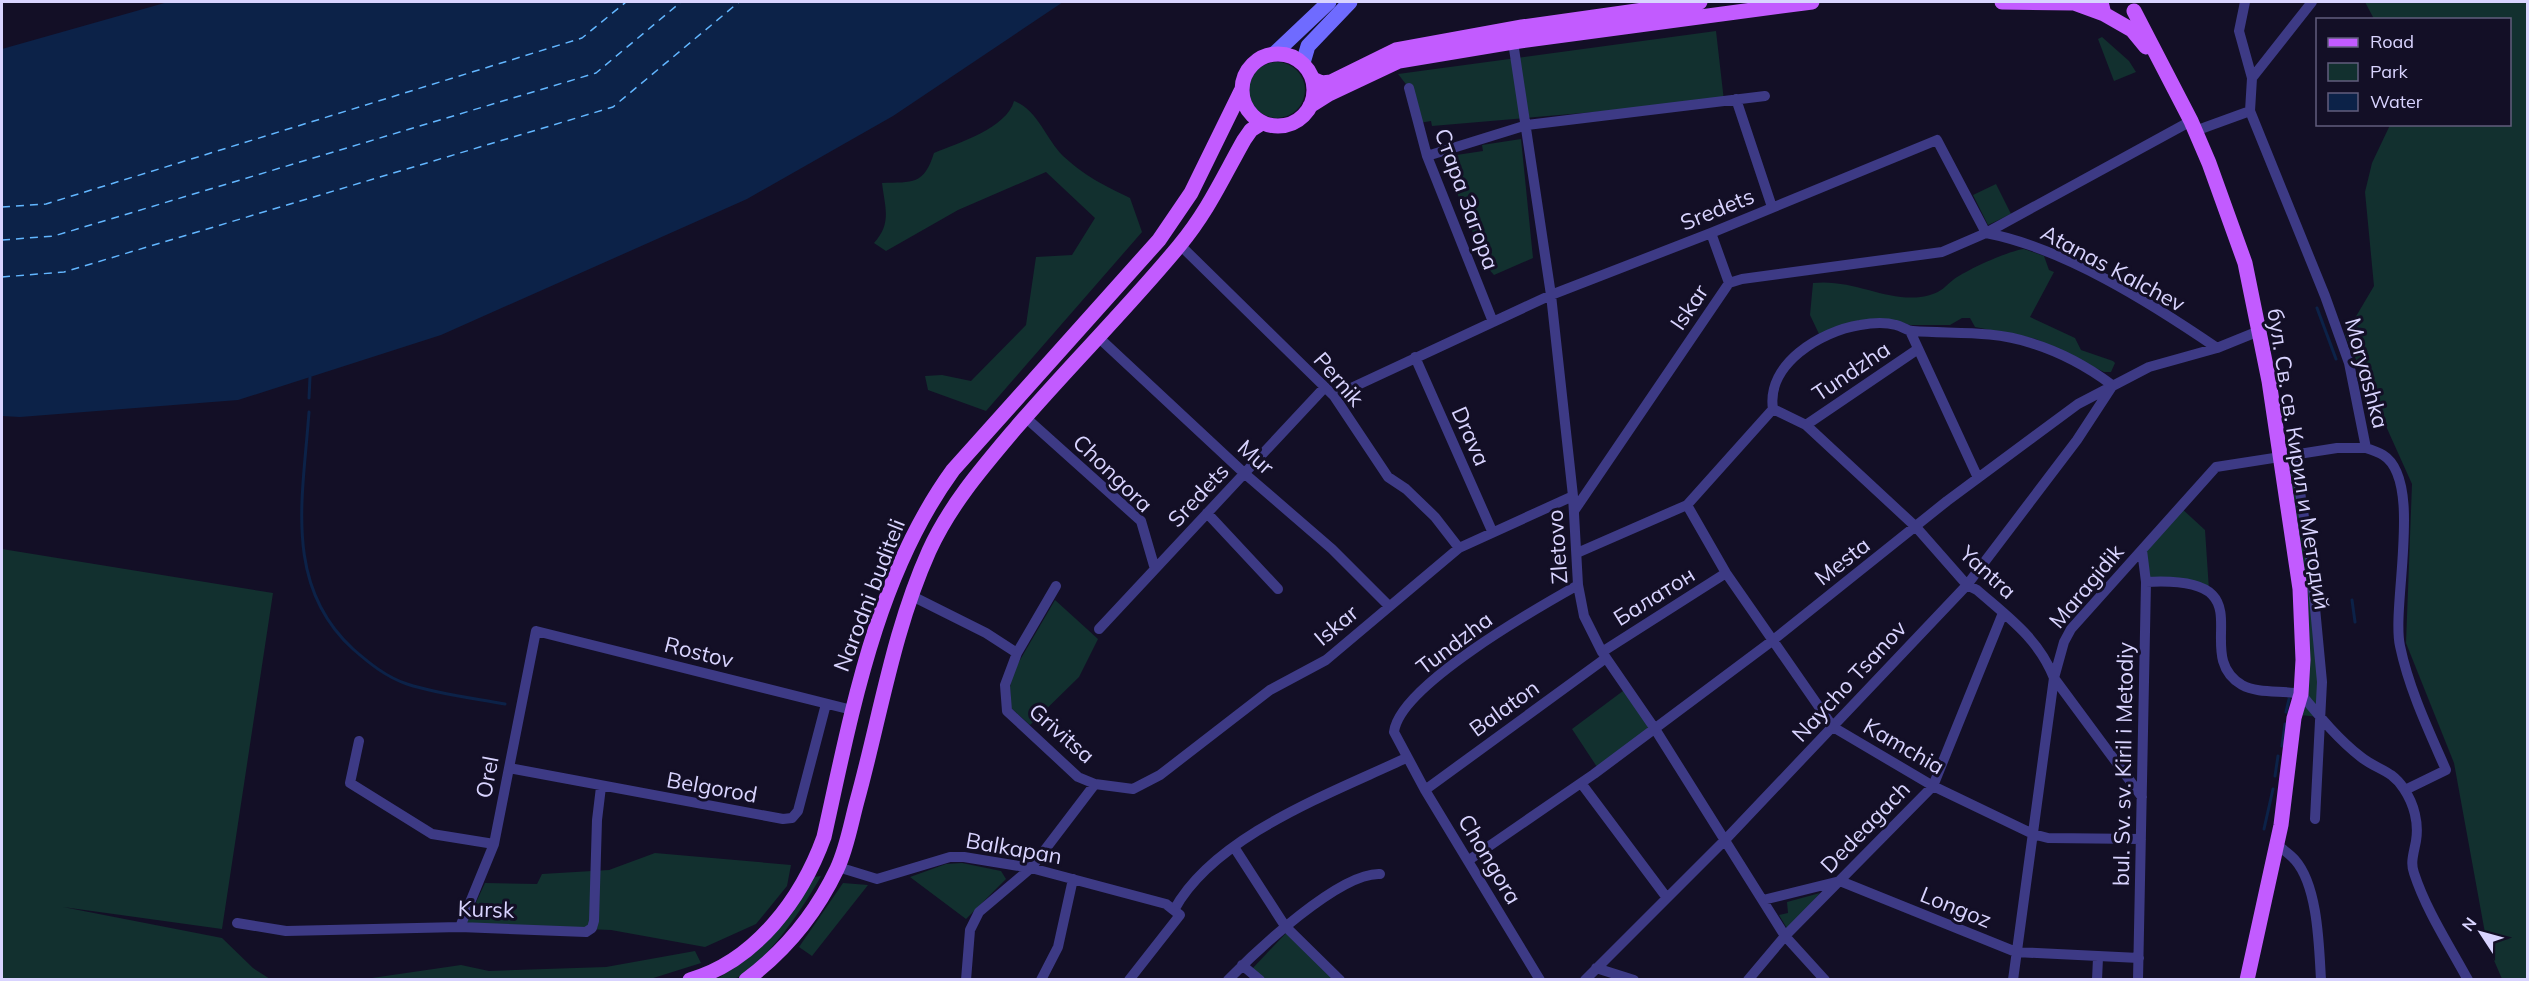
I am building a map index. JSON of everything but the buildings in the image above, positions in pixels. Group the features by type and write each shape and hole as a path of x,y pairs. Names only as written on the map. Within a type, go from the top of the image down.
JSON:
{"main road":[{"path":"1275,53 1329,2"},
{"path":"1303,63 1308,46 1350,2"},
{"path":"1313,79 1322,83 1331,82 1396,50 1522,27 1700,2"},
{"path":"1310,106 1329,94 1399,61 1751,5 1812,2"},
{"path":"2002,2 2074,3 2126,18 2135,6 2180,96"},
{"path":"2107,12 2132,30 2180,96"},
{"path":"1275,53 1287,54 1303,63 1313,79 1314,93 1310,106 1302,117 1290,124 1275,126 1262,123 1247,110 1241,91 1244,77 1252,64 1264,56 1275,53"},
{"name":"Narodni buditeli","path":"690,980 729,963 762,936 795,896 814,863 824,837 852,710 901,563 929,503 990,428 1159,240 1191,193 1241,91"},
{"name":"бул. Св. св. Кирил и Методий","path":"2180,96 2245,263 2287,455 2300,589 2303,660 2301,694 2294,718 2276,844 2247,980"},
{"name":"Narodni buditeli","path":"746,980 777,954 805,922 838,867 865,771 885,680 928,552 950,512 972,479 1025,417 1180,245 1208,208 1244,140 1251,130 1262,123"}],"street":[{"path":"2245,2 2239,31 2252,78 2250,111"},
{"path":"2252,78 2312,2"},
{"name":"Zletovo","path":"1514,42 1551,296 1573,496 1578,585 1584,616 1604,655 1655,729 1785,936 1825,980"},
{"name":"Стара Загора","path":"1409,88 1427,156 1493,322"},
{"path":"1427,156 1527,125 1765,96"},
{"path":"1736,99 1772,207"},
{"name":"Iskar","path":"1574,511 1729,283 1742,279 1923,257 1942,252 1986,233 2193,126 2250,111"},
{"name":"Moryashka","path":"2250,111 2329,307 2349,363 2366,448 2385,456 2397,474 2402,491 2404,544 2399,643 2414,696 2446,770 2405,790"},
{"name":"Sredets","path":"1334,396 1551,296 1937,140 1986,233"},
{"path":"1711,233 1729,283"},
{"name":"Atanas Kalchev","path":"1986,233 2014,239 2113,285 2217,348"},
{"name":"Pernik","path":"1180,245 1334,396 1388,477 1406,489 1435,517 1459,548"},
{"path":"1577,553 1687,505 1773,409 1771,397 1780,373 1812,343 1859,325 1882,323 1898,325 1910,331 1974,332 2031,343 2062,355 2112,385"},
{"path":"1910,331 1978,478"},
{"name":"Mesta","path":"1469,860 1655,729 1772,641 1978,478 2078,404 2112,385 2175,358 2217,348 2259,331"},
{"name":"Mur","path":"1097,336 1244,473 1332,549 1389,606"},
{"name":"Tundzha","path":"1806,425 1918,349"},
{"name":"Drava","path":"1415,357 1492,531"},
{"name":"Naycho Tsanov","path":"1585,980 1725,840 1967,585 2077,440 2112,385"},
{"name":"Sredets","path":"1099,629 1325,387"},
{"name":"Yantra","path":"1773,409 1806,425 1916,527 1967,585 2034,640 2048,661 2054,678 2142,796"},
{"name":"Chongora","path":"1025,417 1141,521 1155,569"},
{"name":"Maragidik","path":"2013,980 2054,678 2064,642 2071,629 2217,467 2337,448 2366,448"},
{"path":"2287,455 2314,592 2322,682 2315,819"},
{"name":"Iskar","path":"1095,784 1133,789 1160,775 1270,690 1326,660 1459,548 1573,496"},
{"name":"Kamchia","path":"1687,505 1726,573 1833,727 1933,786 2033,834 2048,838 2141,839"},
{"path":"1207,513 1278,589"},
{"name":"bul. Sv. sv. Kiril i Metodiy","path":"2139,980 2146,582 2142,550"},
{"name":"Балатон","path":"1604,655 1726,573"},
{"path":"2146,582 2194,583 2208,590 2219,608 2226,669 2243,686 2301,694 2332,733 2369,762 2380,765 2393,775 2405,790 2415,811 2416,838 2413,871 2424,898 2468,980"},
{"name":"Tundzha","path":"1406,758 1396,741 1395,722 1418,694 1447,669 1522,617 1578,585"},
{"name":"Grivitsa","path":"966,980 970,930 979,912 1031,868 1095,784 1078,777 1007,711 1005,685 1017,653 1056,586"},
{"path":"912,596 986,633 1017,653"},
{"name":"Dedeagach","path":"1748,980 1785,936 1933,786 2003,613"},
{"name":"Rostov","path":"536,631 852,710"},
{"name":"Orel","path":"460,927 494,844 536,631"},
{"name":"Balaton","path":"1425,790 1604,655"},
{"name":"Belgorod","path":"508,768 783,819 792,818 798,811 826,704"},
{"path":"358,741 350,783 432,834 494,844"},
{"path":"1129,980 1177,912 1181,897 1234,847 1278,818 1406,758"},
{"name":"Chongora","path":"1406,758 1540,980"},
{"path":"1581,783 1667,898"},
{"name":"Kursk","path":"237,923 286,931 460,927 582,933 589,931 594,921 597,820 602,787"},
{"path":"2276,844 2296,861 2309,887 2319,944 2320,980"},
{"path":"1234,847 1285,926 1340,980"},
{"name":"Balkapan","path":"838,867 877,879 950,857 1031,868 1166,904 1177,912"},
{"path":"1228,980 1285,926 1342,887 1370,873 1380,874"},
{"path":"1041,980 1058,947 1073,879"},
{"path":"1763,900 1840,881"},
{"name":"Longoz","path":"1840,881 2016,952 2098,958 2139,958"},
{"path":"2097,980 2098,958"},
{"path":"1242,965 1260,980"},
{"path":"1596,968 1634,980"}],"green space":[{"path":"2365,2 2527,2 2527,979 2502,979 2487,944 2454,763 2406,643 2412,484 2345,335 2374,286 2365,192 2372,163 2390,126 2511,126 2511,18 2373,18"},
{"path":"1716,31 1724,101 1432,126 1431,121 1419,123 1409,88 1398,74"},
{"path":"2102,37 2129,61 2136,72 2114,81 2098,39"},
{"path":"1272,62 1282,62 1297,70 1303,79 1305,90 1303,101 1297,110 1282,118 1272,118 1261,113 1254,106 1249,95 1249,85 1254,74 1261,67"},
{"path":"1014,101 1035,117 1057,149 1071,163 1095,180 1130,198 1142,232 986,411 928,390 925,376 942,375 971,381 1026,325 1036,257 1072,255 1095,218 1046,172 958,210 886,251 874,243 883,229 886,215 882,183 916,180 926,171 934,153 992,127 1010,111"},
{"path":"1521,139 1533,258 1494,275 1486,266 1443,157 1483,151 1482,145"},
{"path":"1996,184 2011,214 1988,225 1973,195"},
{"path":"2024,249 2044,256 2049,270 2054,272 2030,317 2075,338 2081,350 2113,361 2115,363 2111,372 2104,372 2036,339 1975,327 1970,318 1962,318 1950,325 1910,325 1897,321 1820,336 1810,315 1813,283 1844,284 1902,297 1930,295 1977,266"},
{"path":"2294,454 2310,555 2320,717 2300,715 2303,660 2280,457"},
{"path":"2180,507 2205,530 2209,590 2146,582 2142,550"},
{"path":"2,549 273,593 222,929 63,907 222,938 253,968 270,979 2,979"},
{"path":"1055,600 1098,639 1079,677 1030,725 1011,708 1010,687 1013,672"},
{"path":"1627,688 1655,729 1599,770 1572,729"},
{"path":"655,853 791,865 787,886 756,924 705,947 611,930 466,924 485,883 537,884 542,874 609,870"},
{"path":"962,863 1001,871 1006,879 966,919 910,877 946,864"},
{"path":"821,876 795,918 758,962 734,979 716,980 736,966 814,877"},
{"path":"843,883 868,885 812,956 799,947"},
{"path":"1820,893 1788,930 1779,915 1788,913 1787,902"},
{"path":"1287,932 1334,979 1265,979 1252,969"},
{"path":"695,951 701,963 647,980 365,979 461,965 489,971 606,967"}],"water":[{"path":"168,2 1063,2 893,116 747,199 441,335 238,400 20,417 2,416 2,49"}],"waterway":[{"path":"2317,308 2336,359"},
{"path":"309,398 310,377"},
{"path":"309,412 302,538 307,568 316,597 331,624 353,649 385,674 399,681 455,696 505,704"},
{"path":"2352,600 2355,622"},
{"path":"2286,712 2289,699"},
{"path":"2282,746 2285,724"},
{"path":"2275,776 2278,756"},
{"path":"2264,829 2273,789"}],"ferry route":[{"path":"2,207 46,204 582,38 626,2"},
{"path":"2,240 54,236 596,73 681,2"},
{"path":"2,277 64,272 613,107 739,2"}]}
